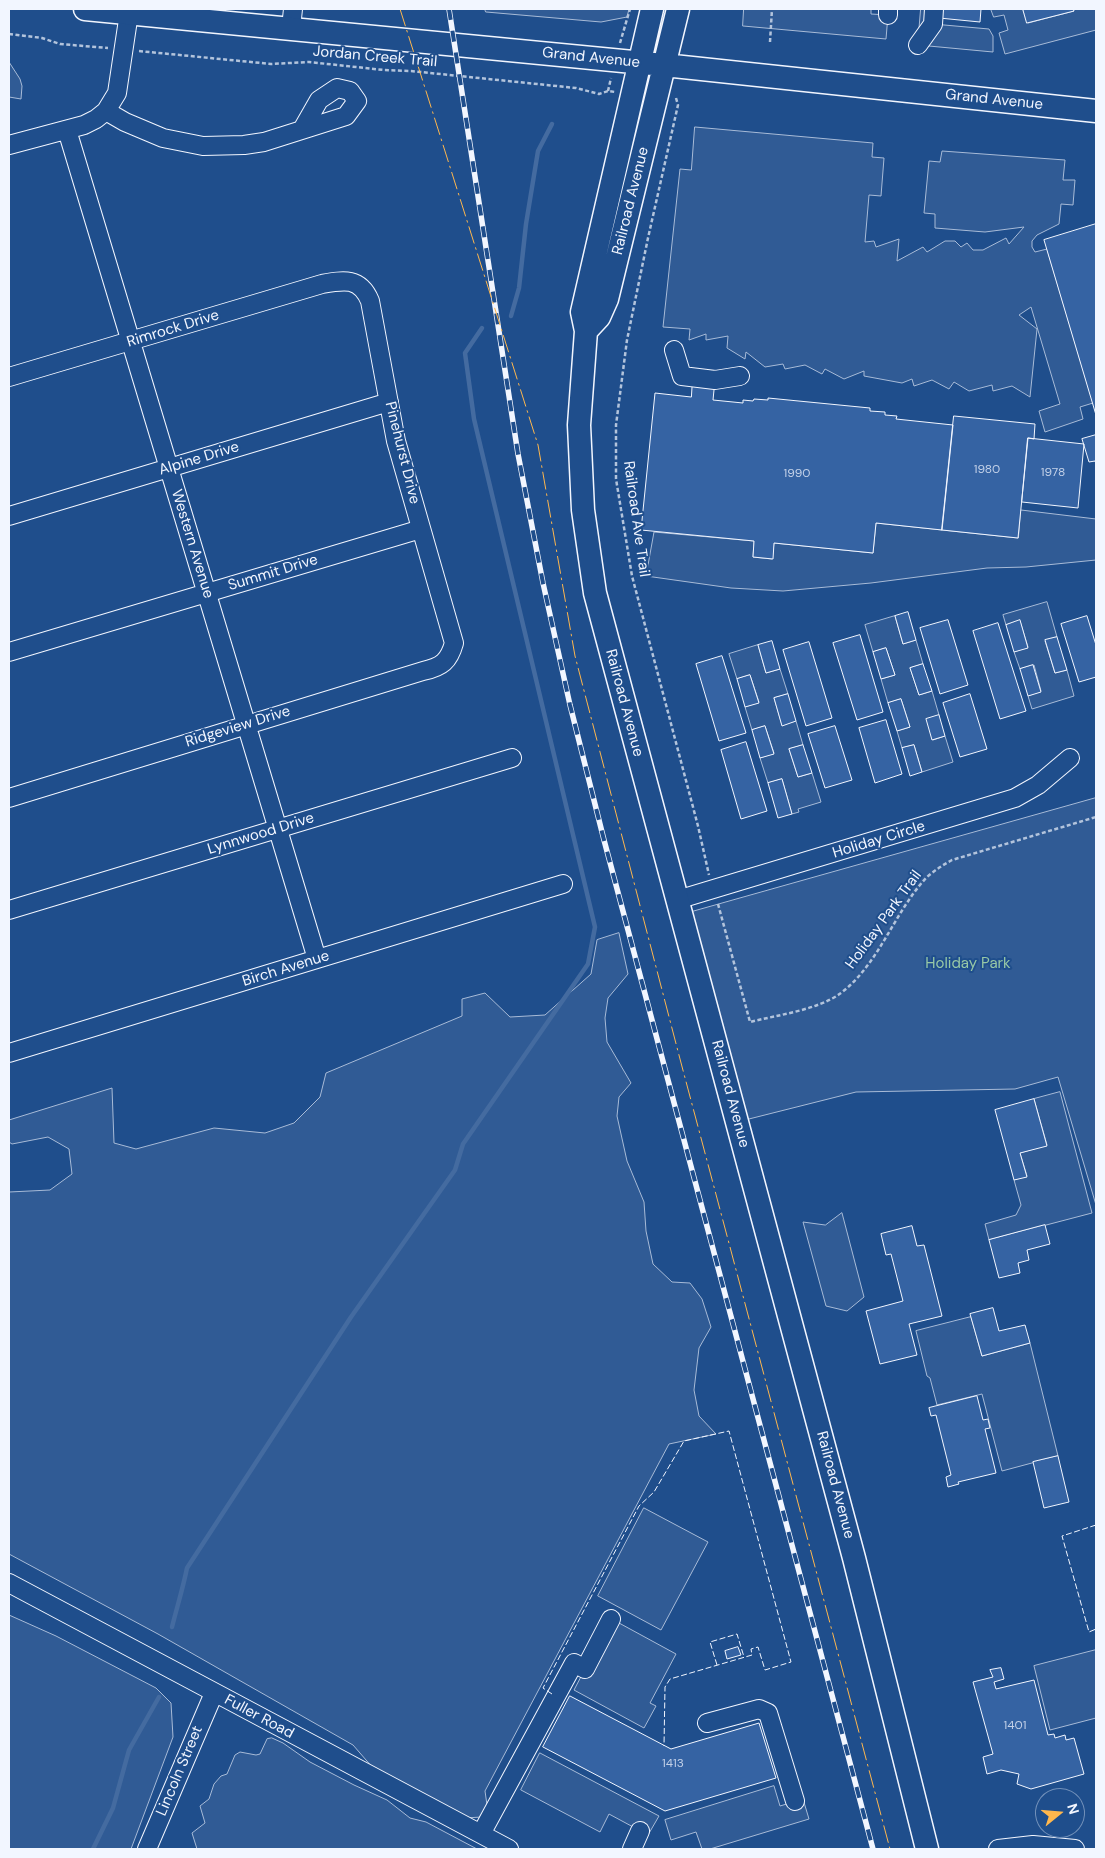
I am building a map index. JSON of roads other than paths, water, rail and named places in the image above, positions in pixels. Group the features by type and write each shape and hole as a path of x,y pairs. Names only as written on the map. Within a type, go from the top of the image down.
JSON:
{"main road":[{"name":"Grand Avenue","path":"85,9 129,13 292,19 664,65 1096,111"},
{"name":"Railroad Avenue","path":"652,9 582,312 586,331 579,425 582,510 595,593 849,1539 927,1849"},
{"name":"Railroad Avenue","path":"586,331 599,317 607,298 678,9"}],"street":[{"path":"918,45 933,24 934,9"},
{"path":"9,145 90,122 106,111 117,93 129,13"},
{"path":"106,111 125,122 163,138 203,146 244,145 264,142 303,128"},
{"name":"Western Avenue","path":"67,130 318,959"},
{"name":"Rimrock Drive","path":"9,377 338,281"},
{"name":"Pinehurst Drive","path":"338,281 349,281 359,285 370,301 396,441 454,643"},
{"path":"674,350 682,376 715,380 740,376"},
{"name":"Alpine Drive","path":"9,516 389,402"},
{"name":"Summit Drive","path":"9,652 421,529"},
{"name":"Ridgeview Drive","path":"9,798 436,668 444,663 451,653 454,643"},
{"name":"Lynnwood Drive","path":"9,910 512,758"},
{"name":"Holiday Circle","path":"677,900 1015,798 1038,785 1070,758"},
{"name":"Birch Avenue","path":"9,1053 563,884"},
{"name":"Fuller Road","path":"9,1583 509,1849"},
{"path":"480,1834 574,1663 585,1669 611,1619"},
{"name":"Lincoln Street","path":"147,1849 214,1693"},
{"path":"707,1723 759,1709 768,1713 795,1801"},
{"path":"632,1849 640,1830"},
{"path":"998,1849 1033,1845 1075,1849"}],"waterway":[{"path":"511,316 519,288 526,224 538,151 552,124"},
{"path":"172,1627 187,1568 351,1317 455,1170 463,1144 588,964 595,927 474,419 465,353 482,328"},
{"path":"93,1849 113,1808 129,1750 159,1697"}],"railway":[{"path":"449,9 518,454 543,583 570,705 604,840 873,1849"}],"park label":[{"name":"Holiday Park","path":"968,964"}]}
